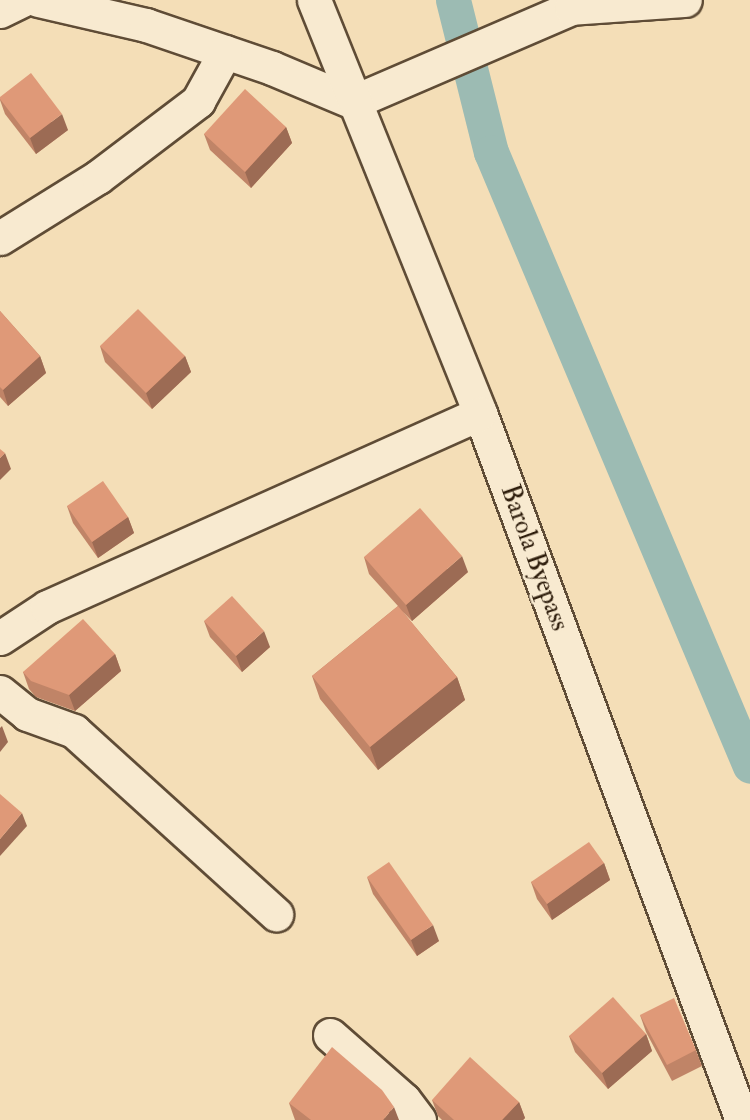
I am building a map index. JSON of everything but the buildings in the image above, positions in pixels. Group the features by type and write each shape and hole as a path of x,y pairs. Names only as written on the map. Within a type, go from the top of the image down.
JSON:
{"street":[{"path":"0,11 23,0"},
{"path":"38,0 146,25 365,97 542,10 685,0"},
{"name":"Barola Byepass","path":"314,0 365,97 742,1120"},
{"path":"0,238 98,177 198,101 225,52"},
{"path":"0,638 47,607 480,413"},
{"path":"0,692 27,714 74,731 275,914"},
{"path":"330,1035 404,1100 419,1120"}],"waterway":[{"path":"453,0 491,152 750,766"}]}
